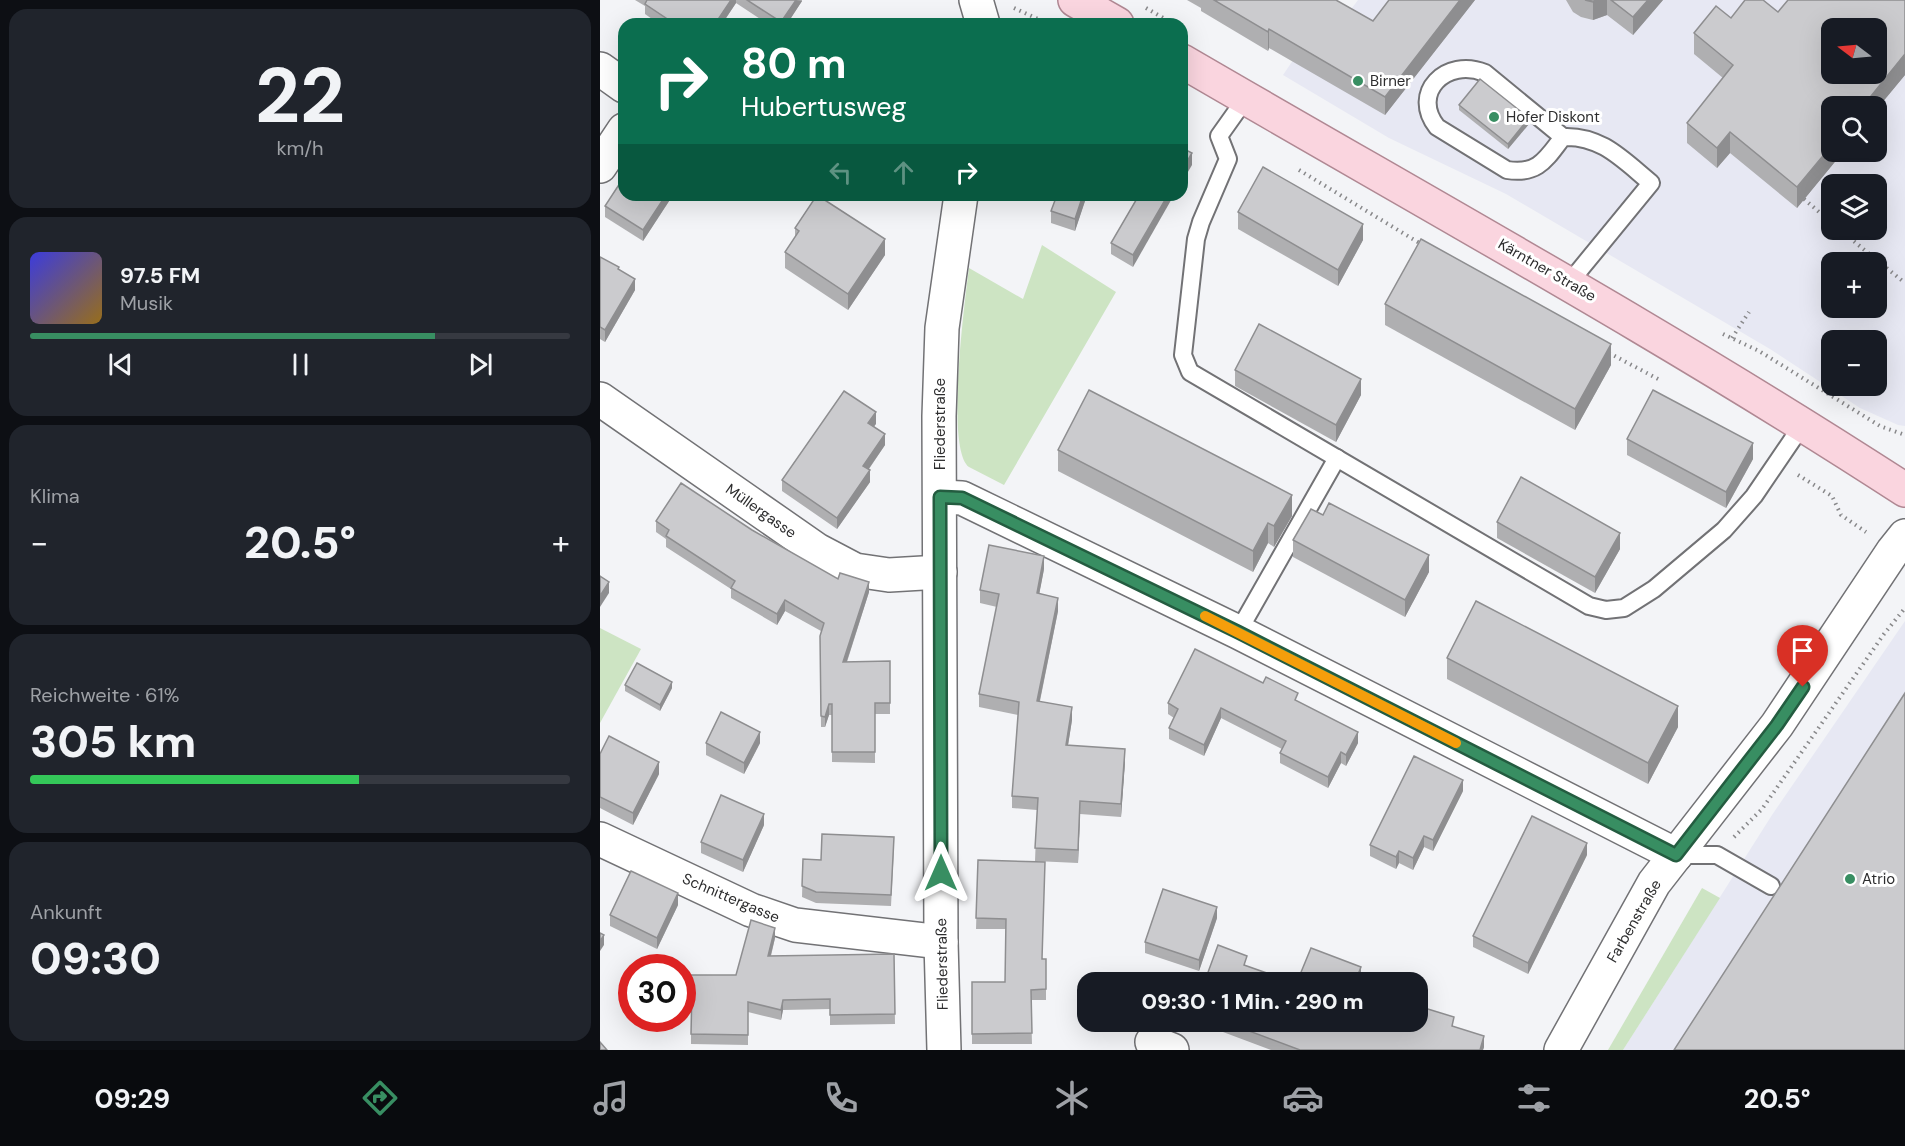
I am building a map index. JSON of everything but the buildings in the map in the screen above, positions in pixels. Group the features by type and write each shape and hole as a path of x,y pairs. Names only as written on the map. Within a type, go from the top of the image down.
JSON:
{"main road":[{"path":"1075,0 1130,15"},
{"name":"Kärntner Straße","path":"1188,64 1569,283 1803,424 1905,490"}],"street":[{"path":"600,69 618,82"},
{"path":"600,166 618,139"},
{"name":"Fliederstraße","path":"944,1050 941,942 939,416 942,328 959,201"},
{"name":"Müllergasse","path":"600,399 817,550 855,570 889,575 940,572"},
{"path":"940,497 962,498 1238,632 1676,855"},
{"name":"Farbenstraße","path":"1561,1050 1654,883 1777,725 1905,536"},
{"name":"Schnittergasse","path":"600,839 751,910 795,925 941,942"}],"lane":[{"path":"1563,136 1545,160 1533,170 1520,172 1507,170 1437,127 1429,117 1428,105 1433,84 1461,68 1485,73 1563,136 1579,136 1610,149 1651,183 1569,283"},
{"path":"1246,98 1219,136 1228,159 1196,239 1182,355 1190,372 1589,606 1606,610 1624,608 1654,589 1724,530 1754,496 1803,424"},
{"path":"1238,632 1337,458"},
{"path":"1676,855 1717,855 1771,886"}],"path":[{"path":"988,10 1023,18"},
{"path":"1298,169 1430,249"},
{"path":"1804,199 1821,214"},
{"path":"1852,240 1905,283"},
{"path":"1732,339 1749,312"},
{"path":"1604,351 1666,383"},
{"path":"1880,426 1905,435"},
{"path":"1778,462 1832,496 1840,515"},
{"path":"1762,809 1884,634 1905,608"}],"shaded area":[{"path":"1358,0 1905,0 1905,426 1860,408 1842,396 1887,396 1887,330 1821,330 1821,382 1770,349 1506,194 1389,138 1283,75 1331,4 1349,12"},
{"name":"Atrio","path":"1905,621 1905,1050 1623,1050 1772,815"}],"green space":[{"path":"1042,245 1116,292 1004,485 969,467 962,455 958,433 958,373 969,268 1023,299"},
{"path":"600,628 641,649 600,723"},
{"path":"1702,888 1720,898 1623,1050 1608,1050"}],"slow traffic":[{"path":"1205,616 1456,743"}],"place":[{"name":"Birner","path":"1358,81"},
{"name":"Hofer Diskont","path":"1494,117"},
{"name":"Atrio","path":"1850,879"}],"route":[{"path":"941,873 940,497 962,498 1216,621 1676,855 1777,725 1803,687"}]}
